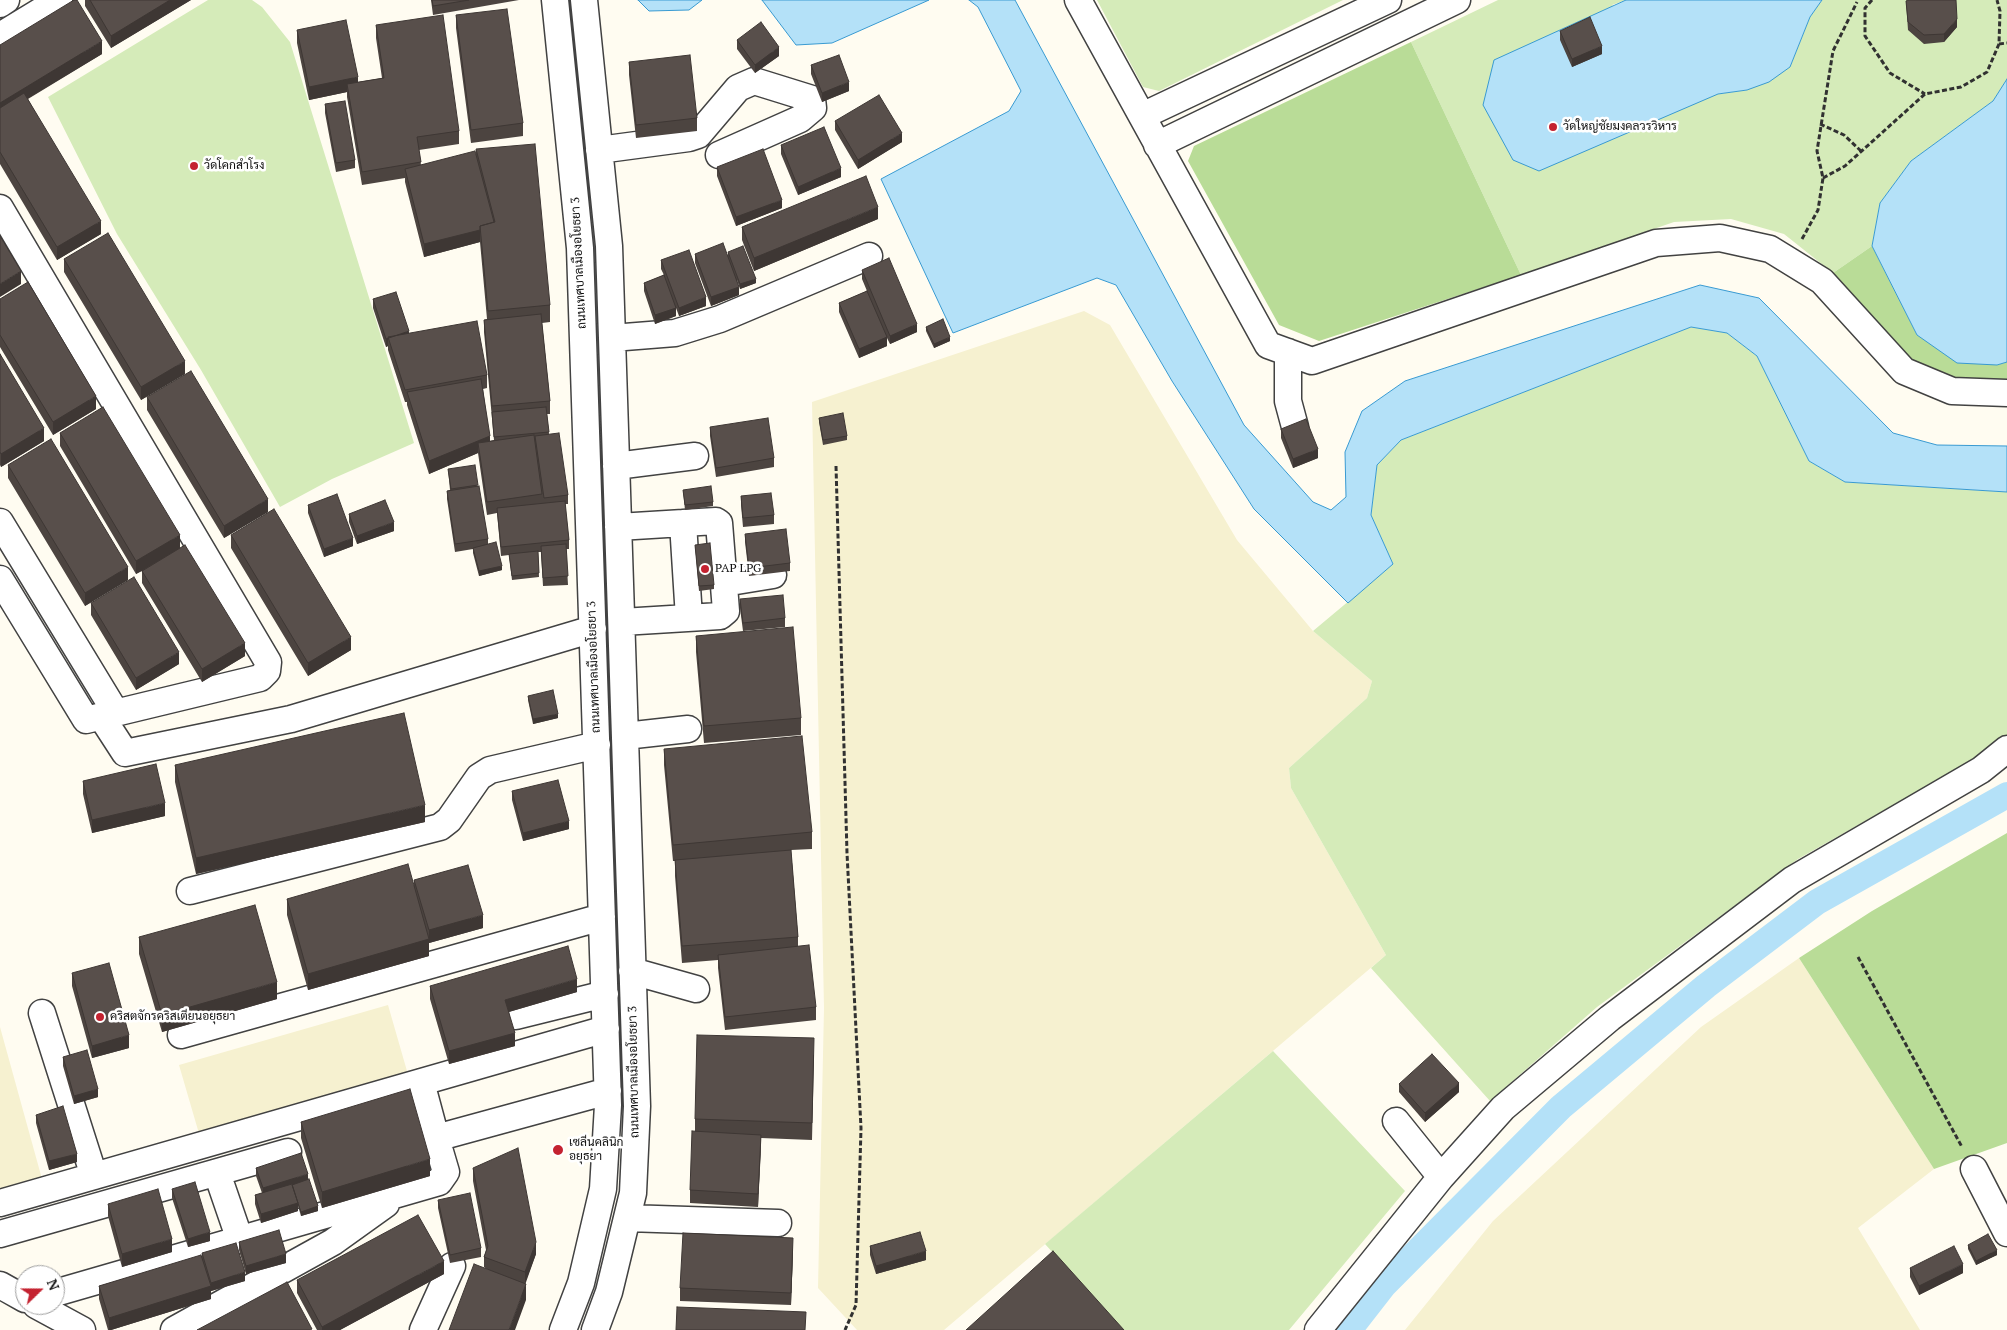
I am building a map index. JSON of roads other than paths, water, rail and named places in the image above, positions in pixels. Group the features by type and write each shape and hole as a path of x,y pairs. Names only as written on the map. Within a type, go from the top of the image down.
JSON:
{"street":[{"path":"0,4 6,0"},
{"name":"ถนนเทศบาลเมืองอโยธยา 3","path":"555,0 580,248 608,1091 604,1189 581,1283 563,1330"},
{"name":"ถนนเทศบาลเมืองอโยธยา 3","path":"584,0 609,246 637,1106 633,1193 609,1292 595,1330"},
{"path":"1078,0 1268,345 1312,361 1656,243 1720,238 1770,249 1822,281 1904,371 1952,391 2007,393"},
{"path":"1142,116 1388,0"},
{"path":"1157,145 1458,0"},
{"path":"0,36 49,3"},
{"path":"600,150 690,138 702,132 738,88 754,81 812,99 813,108 800,119 719,155"},
{"path":"777,129 778,88"},
{"path":"0,208 268,662 268,671 260,678 86,720 0,579"},
{"path":"612,338 675,333 720,319 869,256"},
{"path":"1288,352 1288,401 1295,427"},
{"path":"616,466 695,456"},
{"path":"592,601 621,611 689,618 723,614 726,611 719,523 716,521 618,527"},
{"path":"683,523 689,618"},
{"path":"3,535 50,605 108,715 125,754 291,719 592,629"},
{"path":"724,583 773,575"},
{"path":"25,620 50,605"},
{"path":"625,736 688,729"},
{"path":"190,891 440,827 449,820 479,777 490,770 597,745"},
{"path":"1318,1330 1441,1177 1503,1108 1618,1012 1792,880 1981,770 2007,749"},
{"path":"181,1035 602,917"},
{"path":"632,971 696,989"},
{"path":"516,1016 605,994"},
{"path":"42,1013 94,1176"},
{"path":"0,1203 606,1029"},
{"path":"65,1290 439,1182 446,1172 421,1082"},
{"path":"436,1138 608,1091"},
{"path":"1396,1122 1441,1177"},
{"path":"0,1234 288,1152"},
{"path":"1974,1169 2007,1232"},
{"path":"217,1173 240,1240"},
{"path":"174,1330 333,1242 402,1192"},
{"path":"627,1218 778,1223"},
{"path":"423,1330 452,1266"},
{"path":"0,1285 15,1293"},
{"path":"54,1315 82,1330"}],"water":[{"path":"638,0 702,0 689,10 649,11"},
{"path":"762,0 929,0 832,43 796,45"},
{"path":"969,0 1015,0 1244,425 1313,502 1331,510 1346,497 1345,452 1362,411 1405,381 1700,285 1759,298 1893,433 1937,445 2007,446 2007,492 1845,482 1809,461 1757,356 1727,333 1691,327 1401,440 1377,465 1371,515 1393,564 1348,603 1254,509 1172,381 1116,285 1097,278 953,333 881,179 1009,111 1021,91 978,7"},
{"path":"1626,0 1822,0 1810,17 1790,67 1769,82 1747,90 1718,94 1539,171 1513,160 1483,105 1494,60"},
{"path":"2007,79 2007,362 1997,365 1957,363 1917,335 1872,246 1880,203 1911,161 1993,101"}],"waterway":[{"path":"1349,1330 1384,1285 1561,1107 1706,986 1817,902 2007,795"}],"place":[{"name":"วัดใหญ่ชัยมงคลวรวิหาร","path":"1553,127"},
{"name":"วัดโคกสำโรง","path":"194,166"},
{"name":"PAP LPG","path":"705,569"},
{"name":"คริสตจักรคริสเตียนอยุธยา","path":"100,1017"},
{"name":"เซลีนคลินิก อยุธยา","path":"558,1150"}]}
